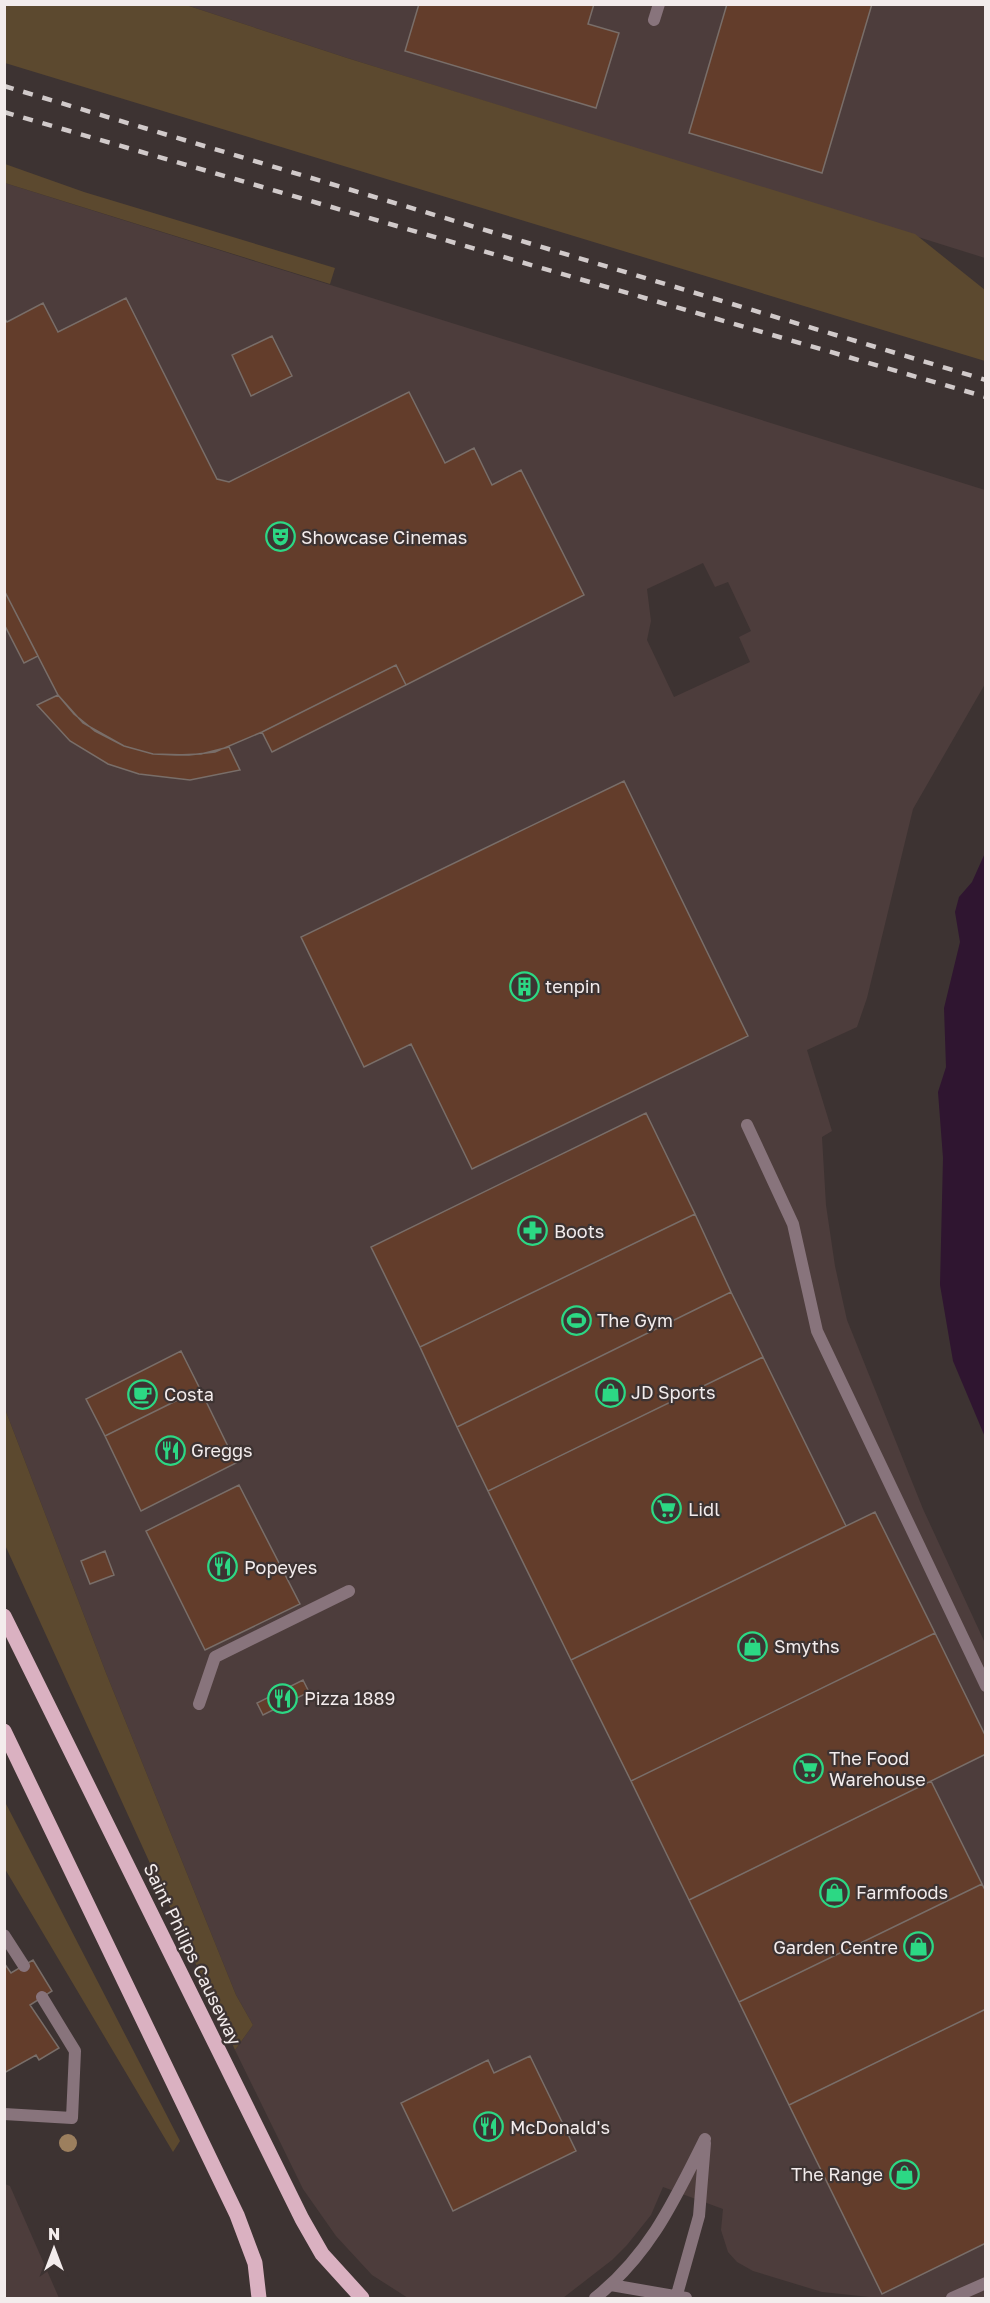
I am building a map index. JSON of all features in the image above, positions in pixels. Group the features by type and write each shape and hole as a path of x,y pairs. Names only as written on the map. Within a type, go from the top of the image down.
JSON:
{"main road":[{"name":"Saint Philips Causeway","path":"4,1616 302,2219 322,2254 362,2298"},
{"path":"4,1731 237,2215 255,2264 259,2298"}],"lane":[{"path":"654,20 659,4"},
{"path":"747,1125 793,1224 817,1330 986,1686"},
{"path":"199,1704 215,1658 349,1591"},
{"path":"4,1935 24,1966"},
{"path":"4,2114 72,2118 75,2051 42,1997"},
{"path":"595,2298 611,2285 651,2241 705,2139 699,2216 679,2298 611,2285"},
{"path":"952,2298 986,2283"}],"shaded area":[{"path":"4,5 186,5 347,58 915,234 985,290 985,361 5,63"},
{"path":"186,5 985,5 985,258 347,58"},
{"path":"5,164 84,192 335,268 330,284 5,183"},
{"path":"5,183 985,490 985,684 913,809 867,998 857,1027 807,1050 832,1131 822,1137 826,1205 835,1266 847,1320 923,1509 985,1643 985,2298 879,2298 822,2292 753,2271 737,2262 728,2252 721,2230 723,2209 663,2187 651,2215 627,2245 612,2260 563,2298 408,2298 372,2275 336,2236 303,2189 235,2050 253,2025 236,1995 106,1673 5,1409","holes":["703,563 715,587 728,582 751,631 739,637 750,662 674,697 647,640 651,621 647,589"]},
{"path":"985,853 985,1437 953,1361 940,1285 943,1158 938,1092 946,1067 944,1008 960,942 955,912 959,897 972,882"},
{"path":"5,1409 106,1673 236,1995 253,2025 235,2050 5,1545"},
{"path":"4,1800 180,2141 173,2152 5,1869"},
{"path":"5,2184 10,2186 59,2298 5,2298"}],"building":[{"path":"419,4 594,4 588,24 619,33 596,108 405,51"},
{"path":"727,4 872,4 822,173 689,133"},
{"name":"Showcase Cinemas","path":"126,298 217,479 229,482 409,392 445,463 474,448 492,485 521,470 584,595 406,685 396,665 262,732 215,752 189,755 153,754 124,746 95,731 74,714 58,695 4,590 4,318 7,322 43,303 58,332"},
{"path":"272,336 292,376 251,396 232,355"},
{"path":"4,590 38,656 24,663 4,624"},
{"path":"396,665 406,685 272,752 262,732"},
{"path":"58,695 83,723 124,746 153,754 176,755 201,754 229,747 240,770 190,780 139,774 108,764 70,741 37,705"},
{"name":"tenpin","path":"624,781 748,1036 472,1169 411,1044 364,1067 301,937"},
{"name":"Boots","path":"646,1113 695,1214 420,1347 371,1247"},
{"name":"The Gym","path":"695,1214 731,1292 457,1427 420,1347"},
{"name":"JD Sports","path":"731,1292 763,1357 488,1491 457,1427"},
{"name":"Costa","path":"181,1351 200,1389 105,1436 86,1399"},
{"name":"Lidl","path":"763,1357 846,1526 571,1660 488,1491"},
{"name":"Greggs","path":"200,1389 236,1463 141,1511 105,1436"},
{"name":"Popeyes","path":"239,1485 300,1604 205,1650 146,1531"},
{"name":"Smyths","path":"875,1512 935,1633 631,1781 571,1660"},
{"path":"105,1551 114,1575 90,1584 81,1561"},
{"name":"The Food Warehouse","path":"935,1633 986,1737 986,1754 689,1900 631,1781"},
{"name":"Pizza 1889","path":"303,1680 309,1692 263,1715 257,1703"},
{"name":"Farmfoods","path":"931,1781 982,1884 739,2002 689,1900"},
{"name":"Garden Centre","path":"982,1884 986,1892 986,2009 789,2105 739,2002"},
{"path":"33,1960 52,1991 30,2005 59,2048 39,2060 36,2055 4,2073 4,1963 11,1973"},
{"name":"The Range","path":"986,2009 986,2243 882,2294 789,2105"},
{"name":"McDonald's","path":"530,2056 576,2151 453,2211 401,2103 488,2060 494,2073"}],"railway":[{"path":"4,86 986,380"},
{"path":"4,112 986,397"}],"place":[{"name":"Showcase Cinemas","path":"280,537"},
{"name":"tenpin","path":"524,986"},
{"name":"Boots","path":"533,1231"},
{"name":"The Gym","path":"576,1320"},
{"name":"JD Sports","path":"610,1392"},
{"name":"Costa","path":"143,1394"},
{"name":"Greggs","path":"170,1450"},
{"name":"Lidl","path":"667,1509"},
{"name":"Popeyes","path":"223,1567"},
{"name":"Smyths","path":"753,1646"},
{"name":"Pizza 1889","path":"283,1698"},
{"name":"The Food Warehouse","path":"808,1768"},
{"name":"Farmfoods","path":"835,1892"},
{"name":"Garden Centre","path":"919,1947"},
{"name":"McDonald's","path":"489,2127"},
{"name":"The Range","path":"904,2174"}]}
